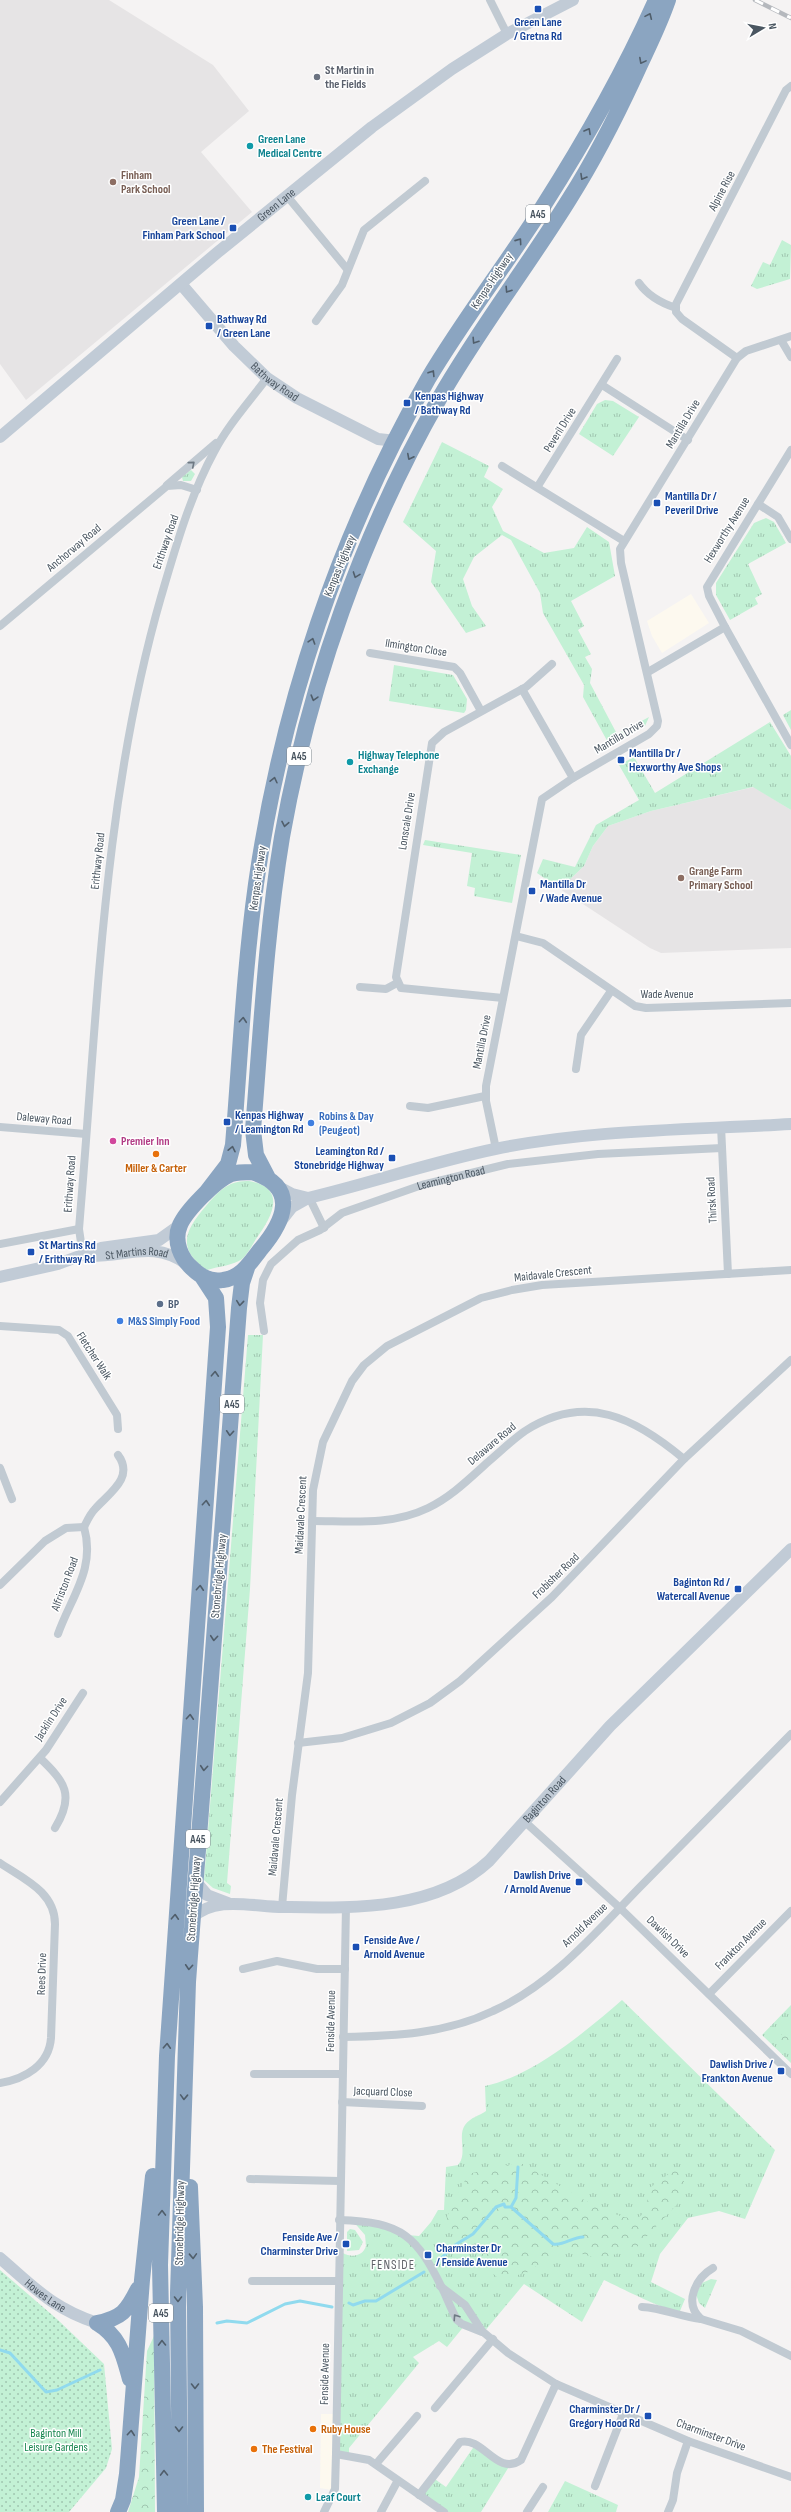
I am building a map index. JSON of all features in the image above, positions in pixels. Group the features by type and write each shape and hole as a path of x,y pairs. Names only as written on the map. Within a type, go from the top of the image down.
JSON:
{"highway":[{"name":"Kenpas Highway","path":"205,1194 228,1164 233,1145 256,885 274,782 291,711 329,592 370,495 428,380 458,332 541,210 571,161 644,26 656,0"},
{"name":"Kenpas Highway","path":"272,1182 256,1155 254,1130 274,888 294,777 332,640 360,562 389,496 438,400 584,175 608,132 656,36 668,0"},
{"path":"396,441 410,433 436,389 462,361"},
{"path":"252,1172 272,1182 283,1200 280,1223 248,1265 240,1273 224,1280 215,1280 201,1275 187,1264 178,1248 180,1225 205,1194 224,1178 235,1174 252,1172"},
{"name":"Stonebridge Highway","path":"180,2512 178,2293 192,1918 239,1308 242,1282 248,1265"},
{"name":"Stonebridge Highway","path":"165,2512 160,2265 164,2113 176,1905 218,1327 216,1298 201,1275"},
{"name":"A45","path":"118,2512 126,2486 142,2280 155,2158 164,2113"},
{"path":"183,2134 190,2186 195,2307 196,2512"},
{"path":"97,2323 108,2321 126,2311 132,2304 142,2280"},
{"path":"97,2323 110,2332 120,2344 134,2394"}],"street":[{"path":"490,0 507,34"},
{"name":"Green Lane","path":"0,437 181,284 384,118 452,69 507,34 573,0"},
{"name":"Alpine Rise","path":"676,308 786,90 791,86"},
{"path":"316,321 342,285 347,269 364,230 425,181"},
{"path":"287,196 347,269"},
{"path":"639,282 657,299 676,308 678,315 682,319 737,358 746,351 791,336"},
{"name":"Bathway Road","path":"181,284 234,346 267,378 298,398 378,439 396,441"},
{"path":"781,340 791,357"},
{"name":"Mantilla Drive","path":"496,1149 485,1096 541,802 547,794 649,734 657,726 657,712 619,551 737,358"},
{"name":"Peveril Drive","path":"538,486 617,359"},
{"name":"Anchorway Road","path":"202,478 220,440 267,378"},
{"path":"602,385 688,440"},
{"name":"Anchorway Road","path":"0,626 220,440"},
{"name":"Hexworthy Avenue","path":"791,450 708,585 709,596 725,627 791,745"},
{"path":"502,466 538,486 624,541"},
{"name":"Erithway Road","path":"82,1256 79,1229 86,1134 110,856 120,779 148,641 168,572 202,478"},
{"path":"164,488 175,484 197,490"},
{"path":"758,504 778,518 791,539"},
{"path":"648,672 725,627"},
{"name":"Ilmington Close","path":"370,654 454,667 460,673 481,711"},
{"name":"Lonscale Drive","path":"397,983 396,977 432,743 444,732 522,689 552,664"},
{"path":"522,689 573,778"},
{"name":"Wade Avenue","path":"516,936 543,942 635,1006 646,1008 791,1002"},
{"path":"360,987 386,989 397,983 401,988 503,998"},
{"path":"576,1069 581,1035 612,991"},
{"path":"410,1106 428,1108 485,1096"},
{"name":"Leamington Road","path":"280,1223 292,1208 308,1198 419,1166 496,1149 590,1134 721,1126 791,1124"},
{"name":"Thirsk Road","path":"721,1126 728,1274"},
{"name":"Daleway Road","path":"0,1127 86,1134"},
{"name":"Leamington Road","path":"264,1331 260,1303 263,1280 267,1270 276,1258 298,1240 324,1228 334,1217 422,1185 508,1164 598,1154 722,1148"},
{"path":"272,1182 292,1194 308,1198 324,1228"},
{"name":"St Martins Road","path":"0,1277 82,1256 101,1248 159,1240 180,1225"},
{"path":"0,1244 79,1229"},
{"name":"St Martins Road","path":"82,1256 104,1257 157,1250 177,1257 187,1264"},
{"name":"Maidavale Crescent","path":"282,1907 298,1742 310,1640 312,1521 317,1464 334,1416 352,1381 364,1365 397,1340 471,1302 492,1294 523,1287 791,1270"},
{"name":"Fletcher Walk","path":"0,1326 59,1330 68,1336 117,1415 118,1429"},
{"name":"Frobisher Road","path":"298,1742 342,1738 383,1727 414,1713 446,1691 552,1597 684,1459 791,1360"},
{"name":"Delaware Road","path":"312,1521 383,1521 413,1515 443,1500 525,1432 551,1419 567,1415 594,1412 632,1422 655,1436 684,1459"},
{"path":"0,1584 50,1538 66,1528 84,1527 94,1510 113,1492 120,1482 123,1468 118,1455"},
{"path":"0,1469 12,1499"},
{"name":"Alfriston Road","path":"58,1634 81,1580 89,1554 84,1527"},
{"name":"Baginton Road","path":"192,1918 205,1909 231,1904 282,1907 346,1906 411,1900 456,1886 489,1861 610,1726 791,1549"},
{"name":"Jacklin Drive","path":"0,1802 40,1758 83,1693"},
{"name":"Arnold Avenue","path":"343,2037 397,2036 436,2030 492,2012 544,1980 620,1908 791,1734"},
{"name":"Jacklin Drive","path":"40,1758 58,1776 65,1791 65,1807 56,1828"},
{"name":"Dawlish Drive","path":"524,1821 620,1908 791,2074"},
{"name":"Rees Drive","path":"0,1863 46,1896 54,1912 55,1924 51,2038 48,2054 40,2066 0,2083"},
{"name":"Baginton Road","path":"195,1880 207,1895 231,1904"},
{"name":"Fenside Avenue","path":"324,2512 335,2488 346,1906"},
{"name":"Frankton Avenue","path":"709,1994 791,1912"},
{"path":"243,1969 277,1962 317,1969 345,1969"},
{"path":"254,2074 342,2074"},
{"name":"Jacquard Close","path":"342,2102 422,2106"},
{"path":"250,2179 340,2181"},
{"name":"Charminster Drive","path":"340,2220 374,2222 398,2230 413,2241 460,2322 486,2334 518,2361 556,2384 688,2441 791,2477"},
{"name":"Howes Lane","path":"0,2258 51,2303 72,2315 97,2323"},
{"path":"701,2319 694,2310 693,2293 699,2280 713,2268"},
{"path":"252,2281 338,2281"},
{"name":"Charminster Drive","path":"440,2286 465,2305 486,2334"},
{"path":"642,2307 661,2308 686,2317 701,2319 741,2331 791,2356"},
{"path":"435,2408 493,2339"},
{"path":"419,2495 460,2442 470,2441 502,2464 510,2465 520,2460 556,2384"},
{"path":"595,2486 623,2414"},
{"path":"376,2464 417,2416"},
{"path":"668,2512 673,2500 677,2473 688,2441"},
{"path":"336,2454 359,2457 376,2464 397,2482 419,2495 440,2511"},
{"path":"381,2512 397,2482"},
{"path":"528,2512 543,2487"}],"shaded area":[{"name":"Finham Park School","path":"0,0 109,0 213,65 249,111 201,152 252,212 26,400 0,364"},
{"path":"691,594 709,623 662,653 652,636 647,621"},
{"name":"Grange Farm Primary School","path":"754,787 791,810 791,948 661,953 650,948 560,889 584,866 593,846 608,826 651,811"},
{"path":"321,2414 333,2414 331,2490 320,2488"}],"green space":[{"path":"782,240 791,245 790,279 757,289 751,286 763,262 770,265"},
{"path":"605,400 613,401 639,417 613,456 579,434 597,404"},
{"path":"442,442 489,466 484,477 503,489 492,507 503,531 544,553 574,548 587,527 609,542 615,576 571,601 584,626 578,630 591,654 585,657 592,669 590,683 617,734 649,717 645,726 610,746 583,697 584,685 543,613 540,593 511,540 502,535 474,557 463,579 472,606 486,626 466,633 431,582 436,551 403,522"},
{"path":"191,470 195,474 191,481 183,481 182,477"},
{"path":"766,518 774,522 786,543 748,564 762,594 755,598 758,604 730,620 716,595 716,583 754,523"},
{"path":"394,665 453,675 467,699 466,710 464,713 389,701"},
{"path":"791,710 791,730 783,715"},
{"path":"770,722 791,756 791,810 753,787 651,811 608,826 593,846 584,866 560,889 537,873 543,859 575,867 596,825 639,800 619,765 634,757 655,793"},
{"path":"425,840 521,855 512,903 474,896 475,888 467,886 472,853 423,845"},
{"path":"242,1181 249,1181 261,1185 269,1190 273,1197 271,1213 267,1222 242,1259 207,1270 191,1255 187,1239 189,1231 199,1215 219,1192 229,1185"},
{"path":"248,1335 263,1335 250,1589 227,1883 231,1886 230,1894 213,1888 204,1880"},
{"path":"622,2000 775,2150 745,2219 719,2211 688,2218 660,2254 651,2282 685,2299 680,2311 665,2308 604,2280 582,2322 524,2284 484,2332 465,2325 447,2347 439,2341 413,2357 419,2363 349,2448 349,2455 336,2454 343,2253 353,2256 357,2255 365,2249 366,2246 365,2235 352,2220 407,2235 419,2236 431,2222 438,2210 444,2210 446,2167 458,2165 461,2161 462,2134 467,2122 486,2111 485,2086 503,2081 540,2063 592,2026"},
{"path":"791,2005 791,2063 762,2035"},
{"path":"791,2025 791,2056 780,2043 783,2029"},
{"path":"512,2164 523,2164 579,2197 610,2212 624,2217 637,2219 644,2213 651,2187 673,2171 682,2172 684,2182 680,2201 636,2248 599,2259 562,2248 528,2272 500,2280 485,2266 477,2252 456,2236 446,2219 468,2174"},
{"path":"350,2229 355,2230 363,2242 359,2250 347,2251 347,2232"},
{"name":"Baginton Mill Leisure Gardens","path":"0,2270 58,2320 104,2364 112,2449 106,2468 69,2512 0,2512"},
{"path":"711,2279 717,2280 705,2308 699,2303 696,2294 702,2283"},
{"path":"154,2336 155,2512 128,2512 139,2477 147,2351"},
{"path":"475,2445 510,2465 481,2512 444,2512 419,2495 432,2477 446,2487"},
{"path":"565,2481 618,2505 616,2512 548,2512"}],"waterway":[{"path":"437,2262 455,2245 473,2234 496,2207 504,2204 505,2207 511,2207 516,2198 518,2167"},
{"path":"511,2207 553,2244 561,2244 575,2238 583,2237"},
{"path":"349,2303 353,2305 365,2301 376,2301 424,2272"},
{"path":"217,2323 227,2321 247,2323 285,2304 300,2301 332,2307"},
{"path":"0,2350 10,2353 46,2392 57,2390 100,2370"}],"railway":[{"path":"755,0 791,18"}],"place":[{"name":"Green Lane / Gretna Rd","path":"538,9"},
{"name":"St Martin in the Fields","path":"317,77"},
{"name":"Green Lane Medical Centre","path":"250,146"},
{"name":"Finham Park School","path":"113,182"},
{"name":"Green Lane / Finham Park School","path":"233,228"},
{"name":"Bathway Rd / Green Lane","path":"209,326"},
{"name":"Kenpas Highway / Bathway Rd","path":"407,403"},
{"name":"Mantilla Dr / Peveril Drive","path":"657,503"},
{"name":"Mantilla Dr / Hexworthy Ave Shops","path":"621,760"},
{"name":"Highway Telephone Exchange","path":"350,762"},
{"name":"Grange Farm Primary School","path":"681,878"},
{"name":"Mantilla Dr / Wade Avenue","path":"532,891"},
{"name":"Kenpas Highway / Leamington Rd","path":"227,1122"},
{"name":"Robins & Day (Peugeot)","path":"311,1123"},
{"name":"Premier Inn","path":"113,1141"},
{"name":"Miller & Carter","path":"156,1154"},
{"name":"Leamington Rd / Stonebridge Highway","path":"392,1158"},
{"name":"St Martins Rd / Erithway Rd","path":"31,1252"},
{"name":"BP","path":"160,1304"},
{"name":"M&S Simply Food","path":"120,1321"},
{"name":"Baginton Rd / Watercall Avenue","path":"738,1589"},
{"name":"Dawlish Drive / Arnold Avenue","path":"579,1882"},
{"name":"Fenside Ave / Arnold Avenue","path":"356,1947"},
{"name":"Dawlish Drive / Frankton Avenue","path":"781,2071"},
{"name":"Fenside Ave / Charminster Drive","path":"346,2244"},
{"name":"Charminster Dr / Fenside Avenue","path":"428,2255"},
{"name":"Charminster Dr / Gregory Hood Rd","path":"648,2416"},
{"name":"Ruby House","path":"313,2429"},
{"name":"The Festival","path":"254,2449"},
{"name":"Leaf Court","path":"308,2497"}],"district":[{"name":"FENSIDE","path":"393,2265"}]}
